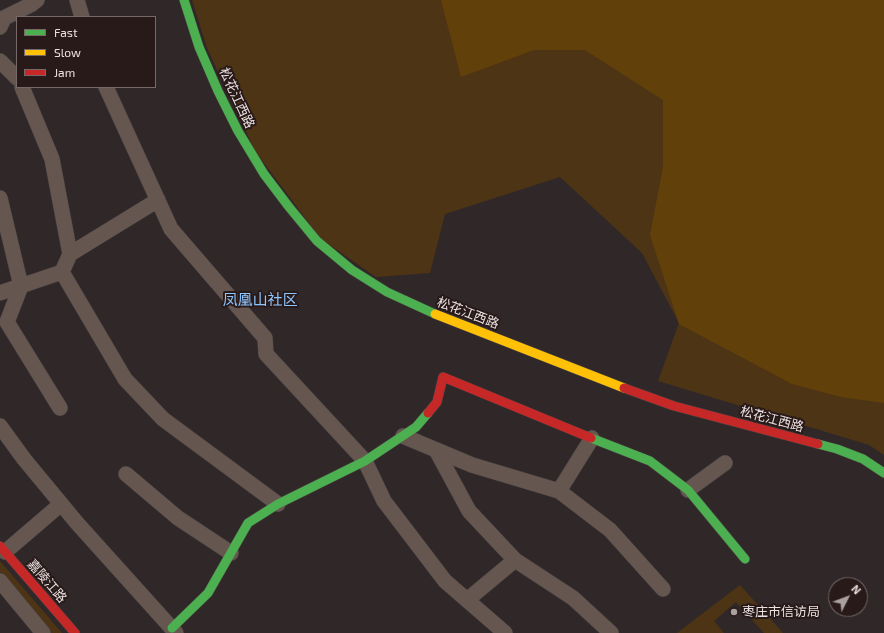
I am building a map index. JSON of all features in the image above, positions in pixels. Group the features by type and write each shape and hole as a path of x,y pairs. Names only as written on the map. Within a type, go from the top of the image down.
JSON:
{"street":[{"path":"0,27 4,18 37,0"},
{"path":"78,0 82,16"},
{"name":"松花江西路","path":"184,0 218,91 238,131 260,168 317,241 352,270 386,292 423,309 631,391 674,406 837,449 863,459 884,473"},
{"path":"0,61 16,77"},
{"path":"22,88 52,159 70,254"},
{"path":"106,88 172,229 265,338 266,354 365,461 384,501 445,581 504,633"},
{"path":"0,198 21,286 7,322 60,408"},
{"path":"0,293 62,272 70,254 158,200"},
{"path":"62,272 126,379 162,419 278,504"},
{"path":"0,426 24,459 77,523 174,631 208,593 248,523 278,504 365,461 416,427 437,402 443,377 650,461 688,490 745,559"},
{"path":"403,436 472,465 559,491 610,530 664,589"},
{"path":"559,491 592,438"},
{"path":"436,450 469,510 515,560 573,598 611,633"},
{"path":"688,490 725,462"},
{"path":"126,474 178,518 231,553"},
{"path":"3,549 62,504"},
{"name":"嘉陵江路","path":"3,549 75,633"},
{"path":"467,600 515,560"},
{"path":"0,581 42,633"}],"shaded area":[{"path":"192,0 884,0 884,455 869,445 658,381 679,323 642,253 560,177 445,214 430,273 376,277 321,239 255,151 207,48"},
{"path":"441,0 884,0 884,403 841,397 792,384 679,324 650,235 663,167 663,100 585,50 534,50 461,77"},
{"path":"0,561 62,633 51,633 0,572"},
{"path":"740,585 783,633 764,633 736,602 714,621 724,633 677,633"}],"traffic: fast":[{"path":"184,0 199,47 218,91 238,131 264,174 289,207 317,241 352,270 387,292 435,314"},
{"path":"172,628 208,593 248,523 278,504 365,461 416,427 428,413"},
{"path":"591,438 650,461 688,490 745,559"},
{"path":"818,444 837,449 863,459 884,473"}],"traffic: slow":[{"path":"435,314 624,388"}],"traffic: jam":[{"path":"428,413 437,402 443,377 591,438"},
{"path":"624,388 674,406 818,444"},
{"path":"0,546 75,633"}],"place":[{"name":"枣庄市信访局","path":"734,612"}],"district":[{"name":"凤凰山社区","path":"260,300"}]}
